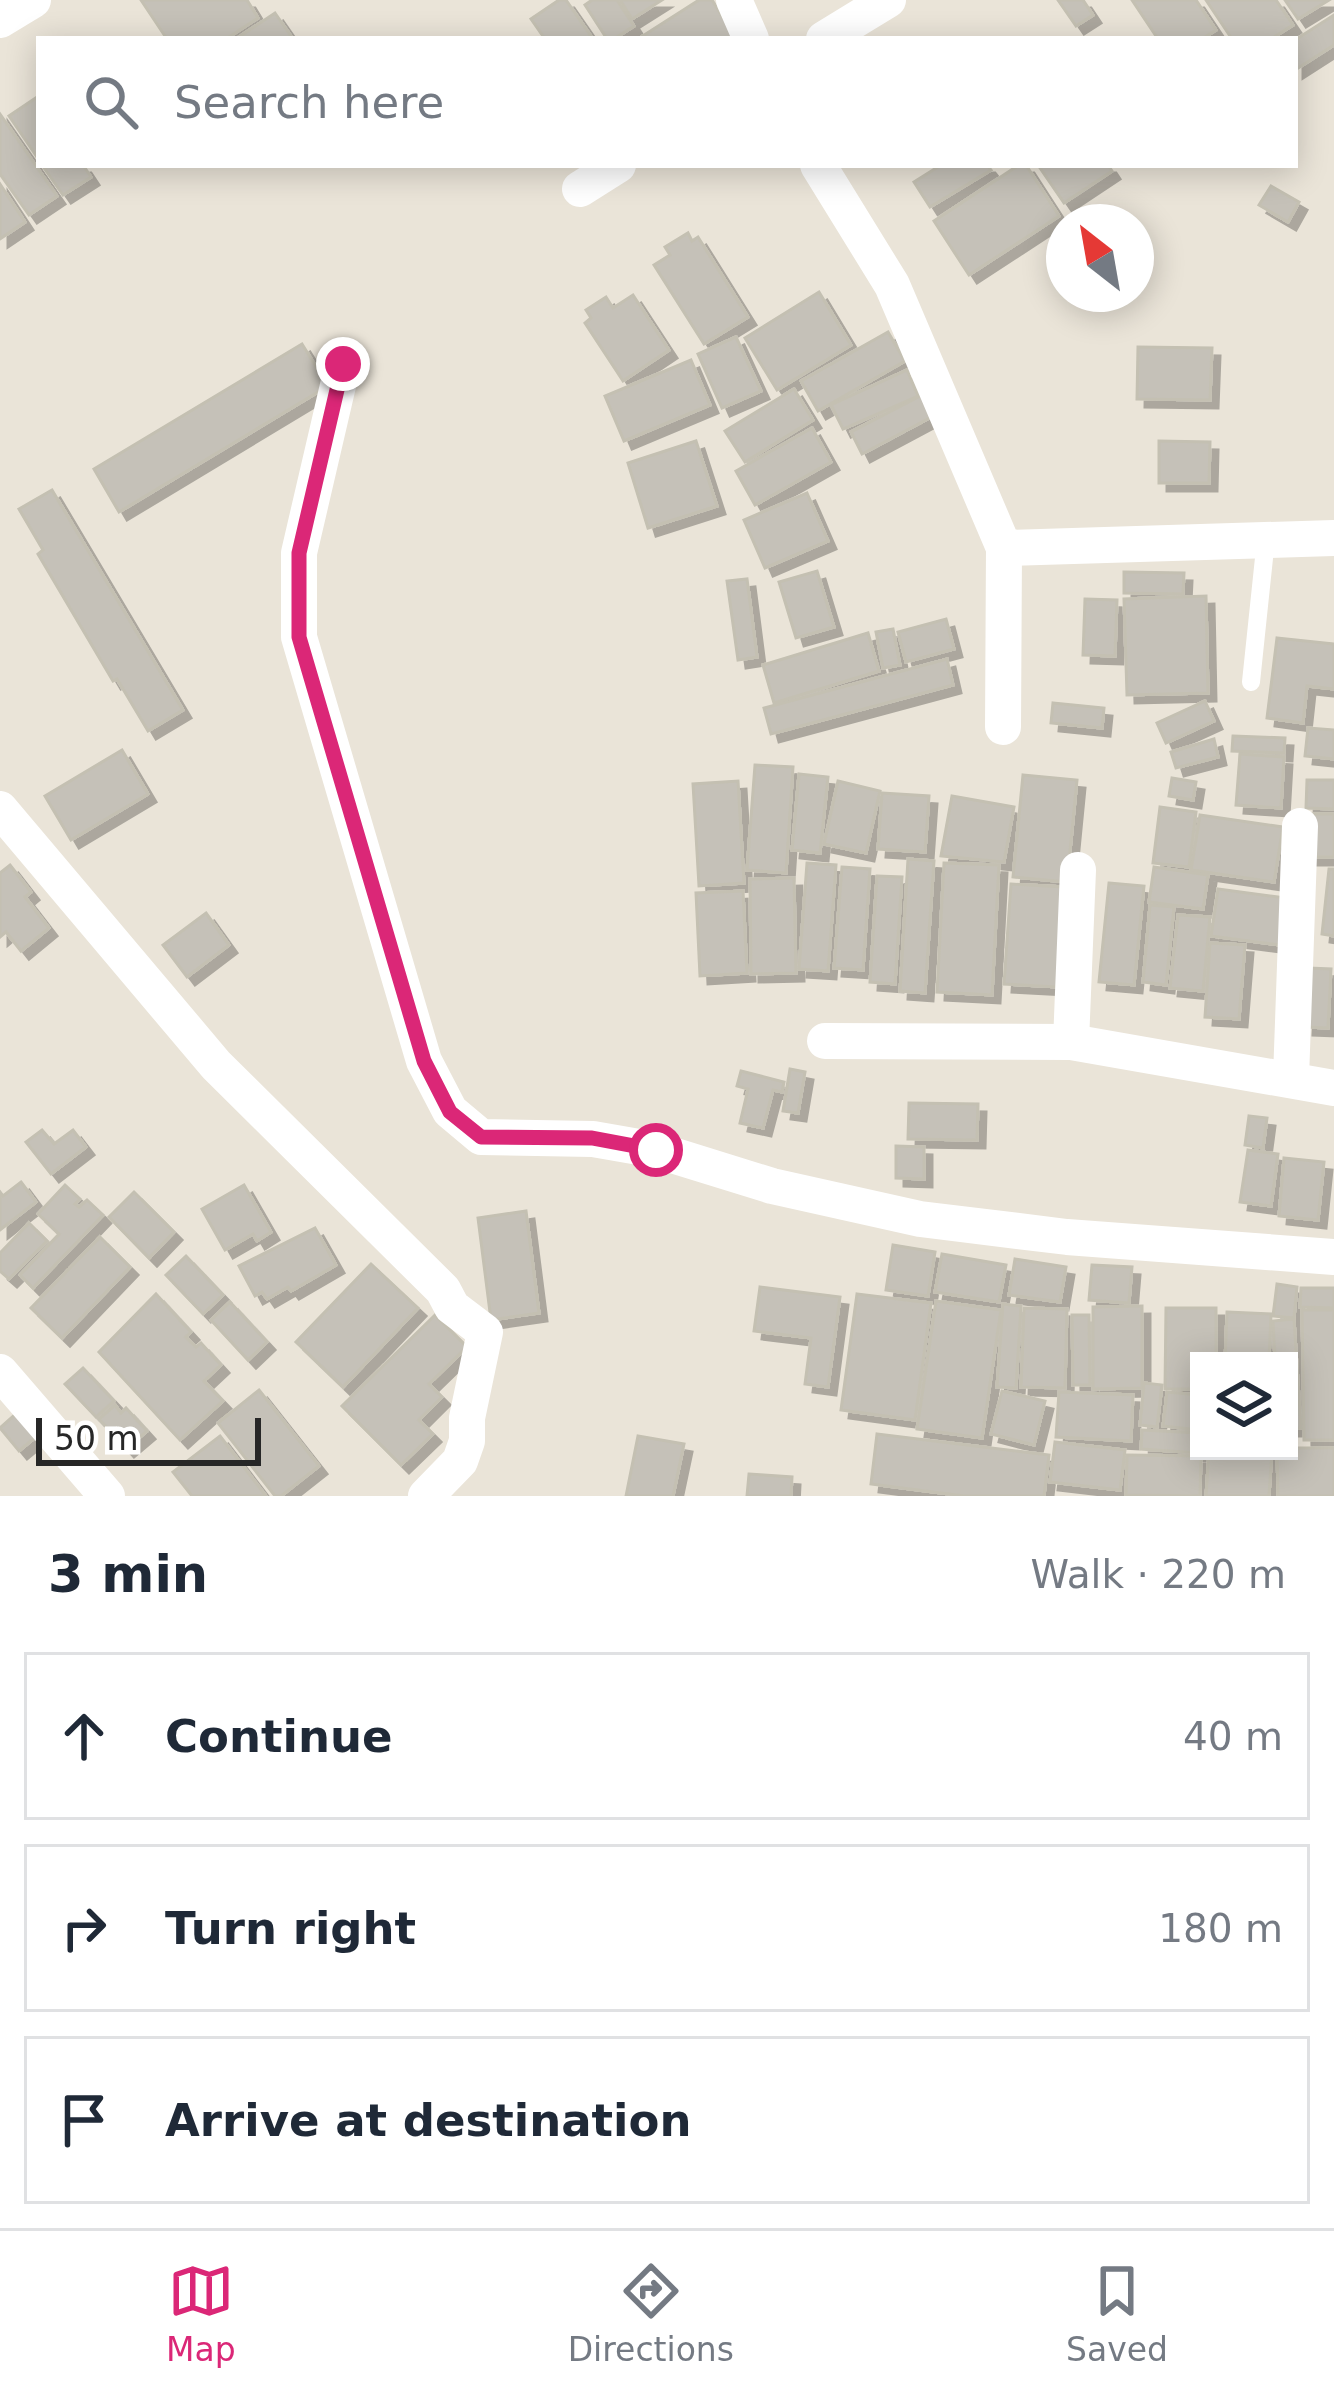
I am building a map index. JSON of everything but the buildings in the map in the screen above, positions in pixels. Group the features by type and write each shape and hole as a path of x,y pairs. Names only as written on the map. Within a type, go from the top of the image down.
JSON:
{"street":[{"path":"0,20 33,0"},
{"path":"734,0 750,36"},
{"path":"829,36 888,0"},
{"path":"580,189 614,168"},
{"path":"820,168 892,285 1004,548 1003,727"},
{"path":"343,364 299,553 299,637 424,1061 450,1112 481,1137 592,1138 656,1150 772,1186 920,1219 1067,1237 1334,1257"},
{"path":"1004,548 1334,538"},
{"path":"0,809 216,1066 452,1306 484,1332 460,1461 426,1496"},
{"path":"1292,1078 1300,826"},
{"path":"1071,1042 1078,869"},
{"path":"825,1041 1071,1042 1334,1088"},
{"path":"0,1372 107,1496"}],"lane":[{"path":"1251,682 1266,539"}],"route":[{"path":"343,364 299,553 299,637 424,1061 450,1112 481,1137 592,1138 656,1150"}]}
